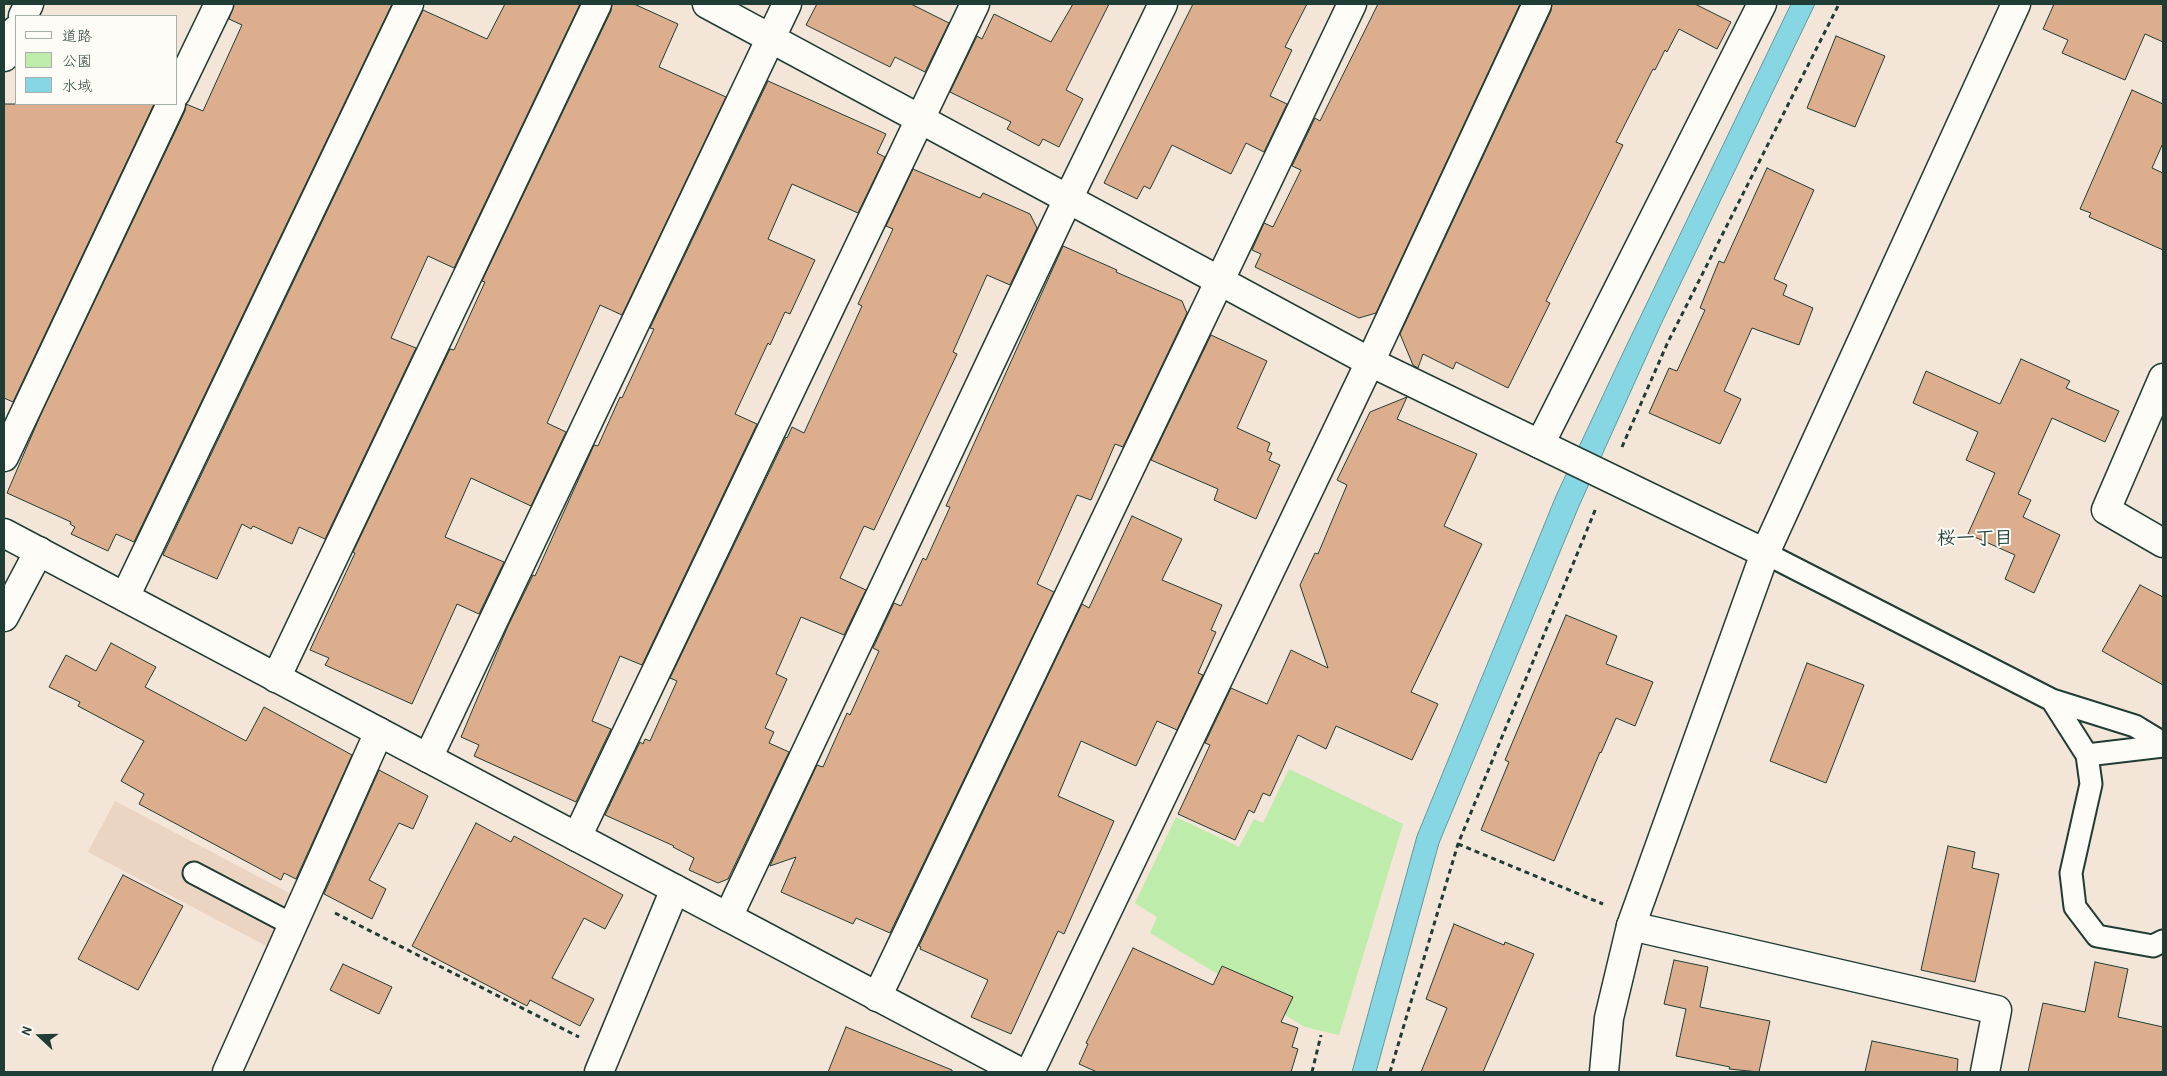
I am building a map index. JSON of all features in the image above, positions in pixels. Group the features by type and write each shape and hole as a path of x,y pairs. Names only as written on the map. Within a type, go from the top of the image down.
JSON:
{"street":[{"path":"178,89 219,4"},
{"path":"125,597 409,4"},
{"path":"276,678 598,4"},
{"path":"707,4 1370,362 1765,553"},
{"path":"428,758 787,4"},
{"path":"577,837 975,4"},
{"path":"728,917 1068,199 1163,4"},
{"path":"877,997 1352,4"},
{"path":"1030,1072 1370,362 1537,4"},
{"path":"1548,448 1762,4"},
{"path":"1604,1072 1609,1018 1633,922 1765,553 2016,4"},
{"path":"4,56 15,32"},
{"path":"4,457 171,105"},
{"path":"2163,378 2106,510 2163,543"},
{"path":"4,533 1020,1072"},
{"path":"4,617 39,552"},
{"path":"227,1072 379,732"},
{"path":"603,1062 675,889"},
{"path":"1633,922 1997,1010 1985,1072"}],"lane":[{"path":"1765,553 2052,700 2135,726 2163,744"},
{"path":"2052,700 2087,755 2090,784 2071,873 2075,907 2097,936 2153,946 2163,941"},
{"path":"2087,755 2163,744"},
{"path":"194,873 293,925"}],"path":[{"path":"1390,1072 1458,844 1605,475 1667,344 1839,4"},
{"path":"1458,844 1633,922"},
{"path":"305,898 603,1062"},
{"path":"1312,1072 1321,1035"}],"shaded area":[{"path":"115,801 295,896 272,949 88,852"}],"green space":[{"path":"1289,769 1403,824 1339,1035 1305,1027 1150,933 1157,917 1135,903 1176,817 1239,847 1254,819 1263,823"}],"water":[{"path":"1791,4 1815,4 1662,322 1579,506 1439,843 1376,1072 1352,1072 1417,836 1556,496"}],"building":[{"path":"234,4 392,4 134,542 116,534 108,551 71,534 75,527 70,524 71,522 7,493 41,414 185,111 186,104 203,111 242,25 229,19"},
{"path":"505,4 580,4 454,268 428,256 391,338 416,348 325,539 299,527 292,544 253,526 251,529 242,524 217,579 163,555 423,10 487,39"},
{"path":"612,4 634,4 678,24 659,67 726,97 622,315 600,305 547,423 566,432 531,506 471,478 445,537 504,562 479,614 457,604 412,704 325,665 329,658 310,650 355,553 353,552 450,349 454,350 485,282 482,281 611,11"},
{"path":"817,4 911,4 949,23 925,72 895,57 890,67 806,25"},
{"path":"1073,4 1109,4 1066,90 1083,99 1059,147 1043,139 1039,146 1007,129 1011,122 950,92 977,36 982,39 994,14 1051,42"},
{"path":"1193,4 1307,4 1285,47 1292,50 1270,96 1287,104 1264,152 1246,143 1231,174 1172,145 1150,189 1144,186 1137,199 1104,183"},
{"path":"1378,4 1520,4 1376,313 1359,318 1255,267 1261,254 1252,250 1264,223 1273,227 1301,170 1292,166 1315,118 1320,121"},
{"path":"1552,4 1695,4 1731,22 1717,49 1679,29 1667,52 1665,50 1655,70 1653,69 1616,142 1623,145 1546,301 1550,303 1508,388 1456,362 1453,369 1423,354 1418,368 1413,365 1400,334 1551,11"},
{"path":"2054,4 2163,4 2163,42 2145,34 2125,80 2062,53 2068,40 2043,29"},
{"path":"1836,36 1885,56 1855,127 1807,108"},
{"path":"768,81 886,134 877,153 885,157 858,213 792,184 768,239 815,260 790,314 785,312 770,345 768,343 735,414 757,424 642,665 620,656 592,721 611,729 576,802 474,756 479,745 461,737 508,626 533,575 535,576 594,445 598,446 620,397 622,398 654,329 650,328"},
{"path":"2132,90 2163,104 2163,143 2152,168 2163,173 2163,250 2089,217 2091,213 2080,209"},
{"path":"4,104 154,105 13,402 4,398"},
{"path":"1767,168 1814,190 1774,279 1787,285 1783,295 1813,308 1799,345 1752,328 1724,391 1741,399 1720,444 1649,413 1669,368 1677,371 1705,310 1700,308 1719,261 1724,263"},
{"path":"913,169 980,198 983,193 1030,214 1037,228 1010,285 987,275 953,352 957,354 874,530 864,526 840,578 866,590 844,635 801,617 776,674 787,679 765,728 774,732 769,743 789,752 728,879 718,883 689,870 694,858 674,846 605,815 640,742 643,744 645,739 650,741 677,681 670,678 786,437 792,427 804,433 862,306 858,304 893,229 886,226"},
{"path":"1063,246 1182,301 1187,313 1123,447 1115,444 1091,500 1077,495 1037,584 1054,592 890,933 856,918 853,924 781,892 796,857 770,866 817,765 823,767 847,713 850,715 879,651 873,648 894,603 901,606 923,558 926,560 950,507 946,506"},
{"path":"1211,335 1267,361 1237,428 1270,443 1267,451 1272,453 1269,460 1280,465 1256,519 1214,500 1218,489 1151,460"},
{"path":"2021,359 2070,381 2066,388 2119,411 2105,442 2052,418 2018,494 2031,500 2023,517 2060,535 2034,593 2005,579 2015,555 1968,534 1995,473 1966,460 1978,432 1913,403 1926,371 2000,404"},
{"path":"1407,397 1397,419 1477,454 1444,526 1482,544 1411,692 1438,704 1412,760 1336,726 1326,749 1298,735 1270,796 1263,793 1254,813 1249,810 1235,840 1178,814 1210,745 1205,743 1231,688 1267,704 1291,650 1328,668 1300,585 1315,553 1318,554 1347,485 1337,480 1370,412"},
{"path":"1132,516 1182,539 1162,580 1222,605 1211,630 1216,632 1198,673 1203,675 1177,730 1157,721 1136,766 1081,741 1058,796 1114,821 1064,934 1058,931 1011,1034 971,1017 988,980 920,949 921,947 919,946 1082,604 1089,608"},
{"path":"2140,585 2163,597 2163,685 2102,651"},
{"path":"1566,615 1617,636 1606,664 1653,682 1635,726 1616,718 1554,861 1481,830 1509,762 1505,760"},
{"path":"111,643 156,667 145,687 246,741 264,707 352,755 296,879 284,873 281,880 139,804 144,794 121,781 144,741 78,706 80,702 49,687 66,655 96,671"},
{"path":"1807,663 1864,685 1826,783 1770,761"},
{"path":"379,770 428,796 413,829 399,823 369,880 386,889 372,919 324,894"},
{"path":"476,823 511,842 514,836 623,895 605,929 584,918 552,978 594,999 580,1026 530,1000 527,1006 412,946"},
{"path":"1948,846 1975,852 1972,868 1999,874 1975,982 1921,970"},
{"path":"123,875 183,906 138,990 78,959"},
{"path":"1454,924 1504,945 1505,942 1534,954 1483,1072 1421,1072 1447,1008 1426,999"},
{"path":"1133,948 1213,985 1222,966 1293,997 1281,1022 1298,1028 1292,1047 1298,1049 1291,1072 1097,1072 1079,1064 1088,1044 1086,1043"},
{"path":"1674,960 1708,967 1700,1007 1770,1021 1759,1072 1729,1069 1730,1067 1676,1056 1686,1009 1664,1004"},
{"path":"2095,962 2128,969 2118,1017 2163,1027 2163,1072 2028,1072 2043,1003 2085,1012"},
{"path":"343,964 392,987 379,1014 330,990"},
{"path":"846,1027 952,1070 952,1072 828,1072"},
{"path":"1872,1041 1958,1059 1957,1072 1865,1072"}],"district":[{"name":"桜一丁目","path":"1975,539"}]}
